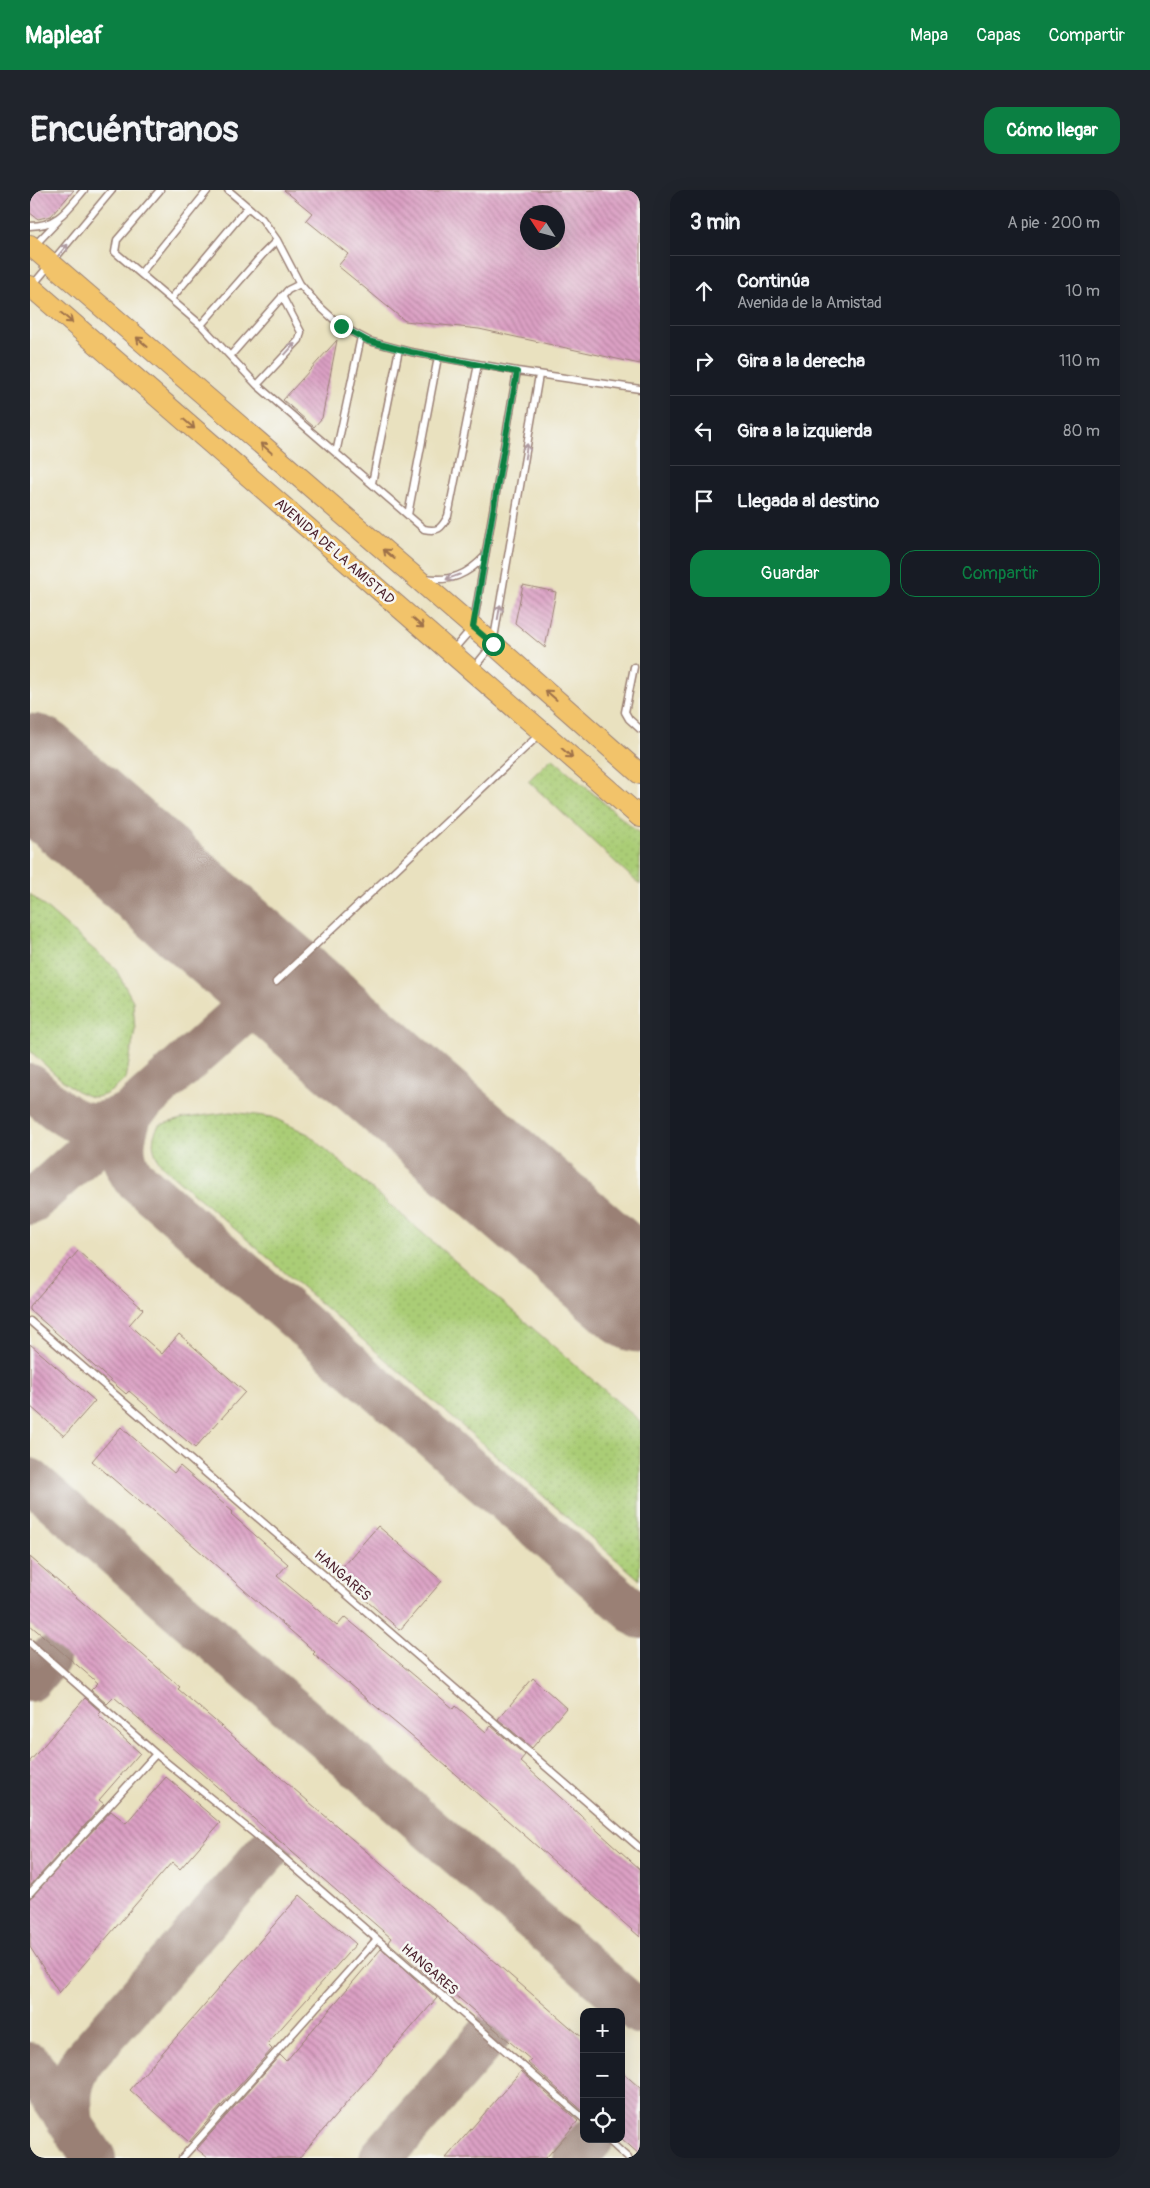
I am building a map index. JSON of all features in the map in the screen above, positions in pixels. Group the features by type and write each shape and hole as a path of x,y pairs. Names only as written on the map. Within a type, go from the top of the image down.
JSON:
{"main road":[{"path":"31,248 51,263 493,644 640,774"},
{"name":"AVENIDA DE LA AMISTAD","path":"31,286 640,817"}],"lane":[{"path":"31,248 61,218 84,190"},
{"path":"31,286 112,190"},
{"path":"160,190 117,240 116,252 201,325 257,385 424,529 435,531 442,528 448,516 478,364"},
{"path":"141,273 208,190"},
{"path":"228,190 262,219 277,240 300,284 341,326 361,337 399,349 517,372 640,389"},
{"path":"171,299 247,208"},
{"path":"30,226 38,226 61,218"},
{"path":"201,325 277,240"},
{"path":"231,355 282,296 300,284"},
{"path":"257,385 299,340 301,332 282,296"},
{"path":"336,453 361,337"},
{"path":"372,484 399,349"},
{"path":"408,515 438,357"},
{"path":"451,652 473,627 517,372"},
{"path":"472,670 493,644 539,375"},
{"path":"414,576 445,580 473,568 486,555"},
{"path":"634,667 625,712 629,719 640,729"},
{"path":"276,982 543,732"},
{"name":"HANGARES","path":"30,1320 640,1848"},
{"name":"HANGARES","path":"30,1643 156,1754 271,1847 580,2116"},
{"path":"30,1893 156,1754"},
{"path":"182,2158 377,1939"},
{"path":"611,2143 628,2158"}],"green space":[{"path":"552,758 640,834 640,885 528,781"},
{"path":"30,894 115,968 133,1001 135,1030 126,1079 104,1095 88,1096 80,1092 61,1079 30,1051"},
{"path":"231,1112 272,1117 308,1134 640,1421 640,1580 162,1166 153,1146 154,1136 159,1125 185,1118"}],"building":[{"path":"30,190 74,190 51,216 38,219 30,213"},
{"path":"284,190 640,190 640,364 479,329 405,321 338,266 348,254 306,220 312,213"},
{"path":"337,340 322,418 314,427 283,400"},
{"path":"523,585 556,592 545,648 515,623"},
{"path":"78,1251 143,1309 129,1325 162,1354 179,1334 245,1392 195,1448 129,1391 126,1394 30,1310 30,1306"},
{"path":"30,1344 95,1401 64,1436 30,1406"},
{"path":"121,1427 174,1473 180,1466 233,1512 231,1514 288,1564 277,1576 337,1626 345,1617 454,1709 456,1706 486,1732 491,1726 525,1755 520,1761 640,1869 640,1937 422,1745 313,1654 315,1652 147,1505 146,1507 92,1461"},
{"path":"378,1526 442,1581 400,1630 336,1574"},
{"path":"30,1557 180,1687 178,1689 580,2036 580,2108 528,2063 531,2060 446,1987 444,1990 388,1942 391,1938 114,1697 107,1704 91,1690 98,1683 30,1625"},
{"path":"533,1678 566,1708 532,1748 498,1719"},
{"path":"85,1698 101,1712 98,1715 140,1753 99,1800 104,1804 30,1886 30,1761"},
{"path":"166,1777 220,1823 180,1869 172,1862 59,1993 30,1947 30,1898 111,1811 126,1823"},
{"path":"300,1895 356,1944 267,2044 272,2049 189,2142 130,2090"},
{"path":"381,1949 437,1998 299,2158 208,2158 197,2149 280,2055 286,2061"},
{"path":"521,2071 578,2121 546,2158 446,2158"},
{"path":"625,2075 640,2088 640,2155 625,2142"}],"taxiway":[{"path":"30,1203 276,982"},
{"path":"30,1086 66,1115 76,1121 88,1124 115,1119 132,1111"},
{"path":"132,1111 124,1137 124,1153 125,1161 133,1177 640,1617"},
{"path":"30,1480 640,2013"},
{"path":"30,1680 48,1659"},
{"path":"72,2126 70,2107 72,2084 83,2060 271,1847"},
{"path":"381,2158 488,2036"},
{"path":"30,2064 94,2158"},
{"path":"575,2158 588,2143"}],"runway":[{"path":"30,768 640,1298"}],"route":[{"path":"341,326 368,341 411,352 517,372 473,627 493,644"}]}
